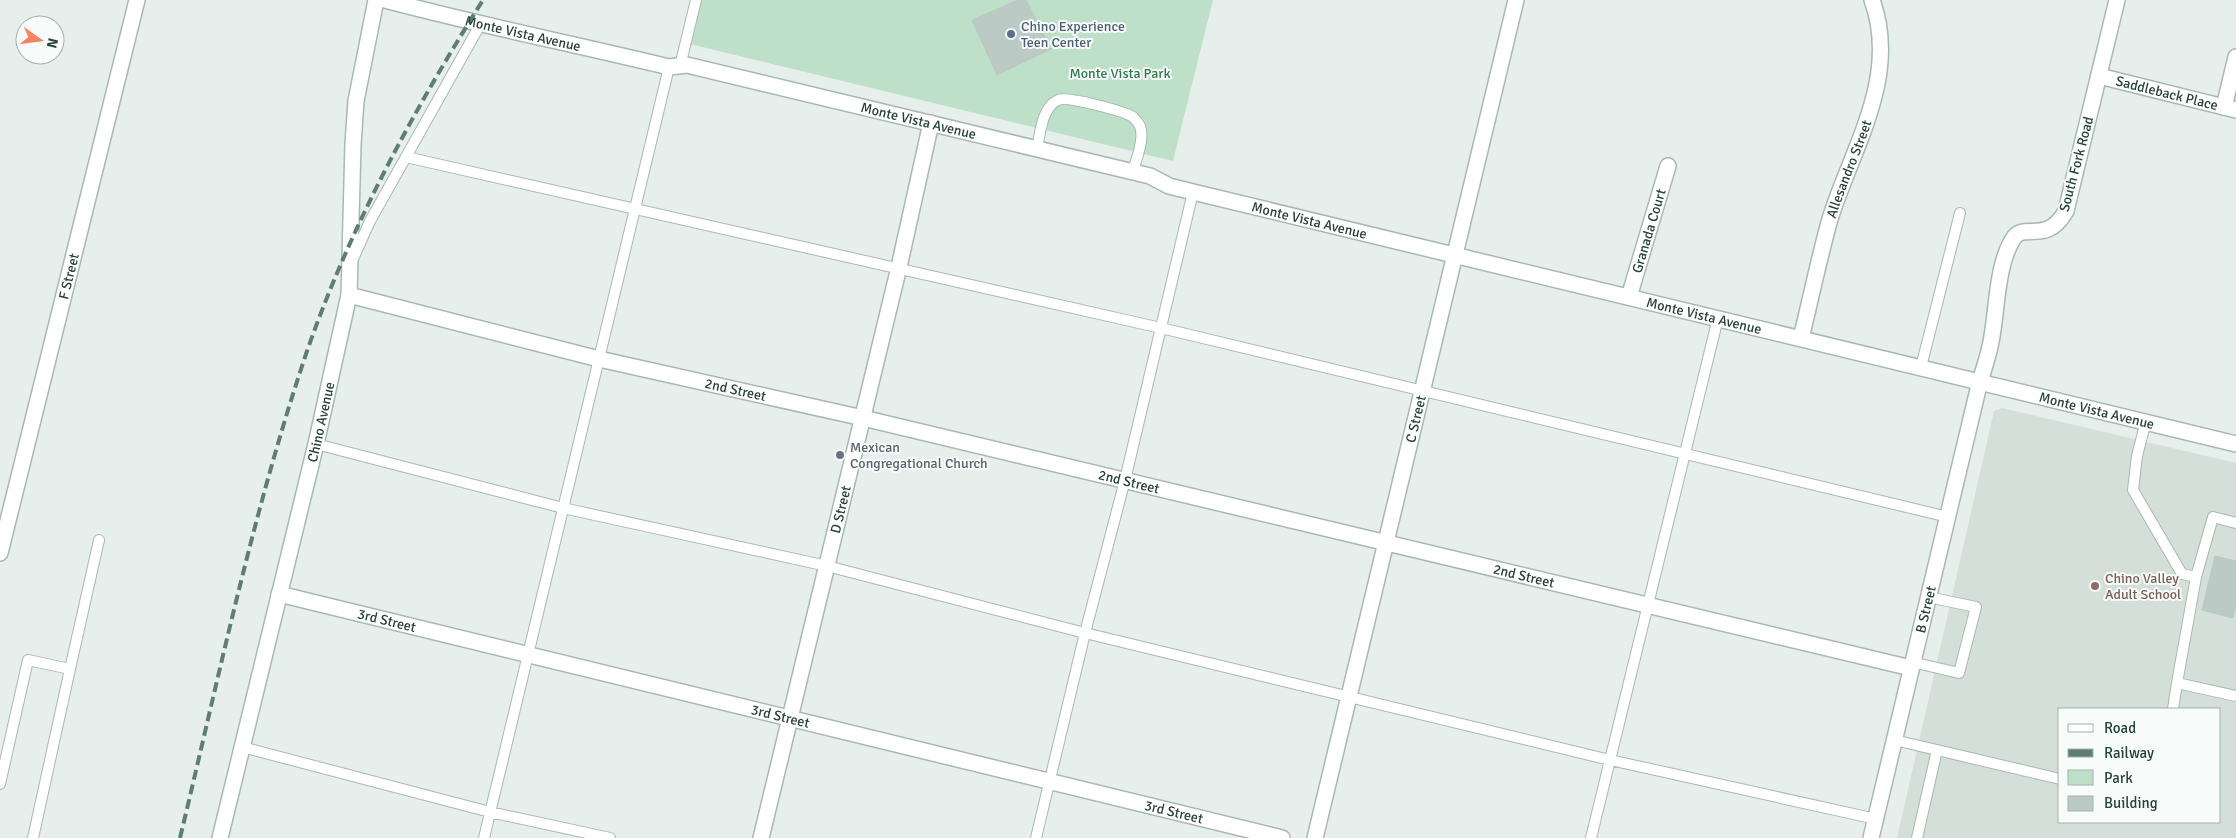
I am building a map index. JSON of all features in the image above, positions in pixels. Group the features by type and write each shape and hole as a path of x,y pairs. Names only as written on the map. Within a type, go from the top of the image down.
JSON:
{"street":[{"name":"F Street","path":"0,554 137,0"},
{"name":"Chino Avenue","path":"220,838 316,444 349,295 356,101 376,0"},
{"name":"Monte Vista Avenue","path":"385,0 480,25 551,38 674,66 687,65 931,123 1150,176 1169,186 1193,192 1921,366 2236,444"},
{"name":"C Street","path":"1315,838 1347,696 1387,543 1454,254 1516,0"},
{"name":"Allesandro Street","path":"1801,338 1830,219 1872,110 1878,86 1879,32 1872,0"},
{"name":"South Fork Road","path":"1980,381 1991,344 1995,301 2008,249 2014,237 2020,232 2049,230 2059,223 2066,211 2117,0"},
{"path":"2230,108 2236,57"},
{"name":"Saddleback Place","path":"2099,76 2230,108"},
{"name":"D Street","path":"761,838 899,267 931,123"},
{"name":"Granada Court","path":"1629,296 1668,166"},
{"name":"2nd Street","path":"349,295 599,359 863,418 1649,606 1911,665"},
{"name":"B Street","path":"1871,838 1980,381"},
{"name":"3rd Street","path":"279,594 1282,838"}],"lane":[{"path":"484,838 635,210 674,66 696,0"},
{"path":"351,262 370,221 480,25"},
{"path":"1036,149 1049,107 1058,100 1070,100 1088,104 1133,117 1140,125 1142,135 1133,172"},
{"path":"406,157 1162,328 1948,517"},
{"path":"1036,838 1085,633 1162,328 1193,192"},
{"path":"1921,366 1960,213"},
{"path":"1592,838 1718,318"},
{"path":"2146,421 2137,456 2133,490 2182,574 2196,577"},
{"path":"316,444 563,508 827,566 1085,633 1610,760 1876,819"},
{"path":"2173,708 2196,577 2212,517 2236,523"},
{"path":"33,838 99,540"},
{"path":"1911,665 1959,673 1968,643 1976,607 1928,597"},
{"path":"0,784 28,660 70,669"},
{"path":"2177,683 2236,696"},
{"path":"1894,740 2058,779"},
{"path":"242,747 490,812 610,838"},
{"path":"1917,838 1937,750"}],"shaded area":[{"name":"Chino Valley Adult School","path":"2002,408 2236,463 2236,838 1897,838 1994,411"}],"green space":[{"name":"Monte Vista Park","path":"700,0 1213,0 1173,161 690,44"}],"building":[{"name":"Chino Experience Teen Center","path":"1018,0 1026,0 1051,49 997,75 972,20"},
{"path":"2215,556 2236,561 2236,606 2233,618 2202,610"}],"railway":[{"path":"180,838 253,534 269,473 306,354 323,307 362,216 432,85 483,0"}],"place":[{"name":"Chino Experience Teen Center","path":"1011,34"},
{"name":"Mexican Congregational Church","path":"840,455"},
{"name":"Chino Valley Adult School","path":"2095,586"}]}
